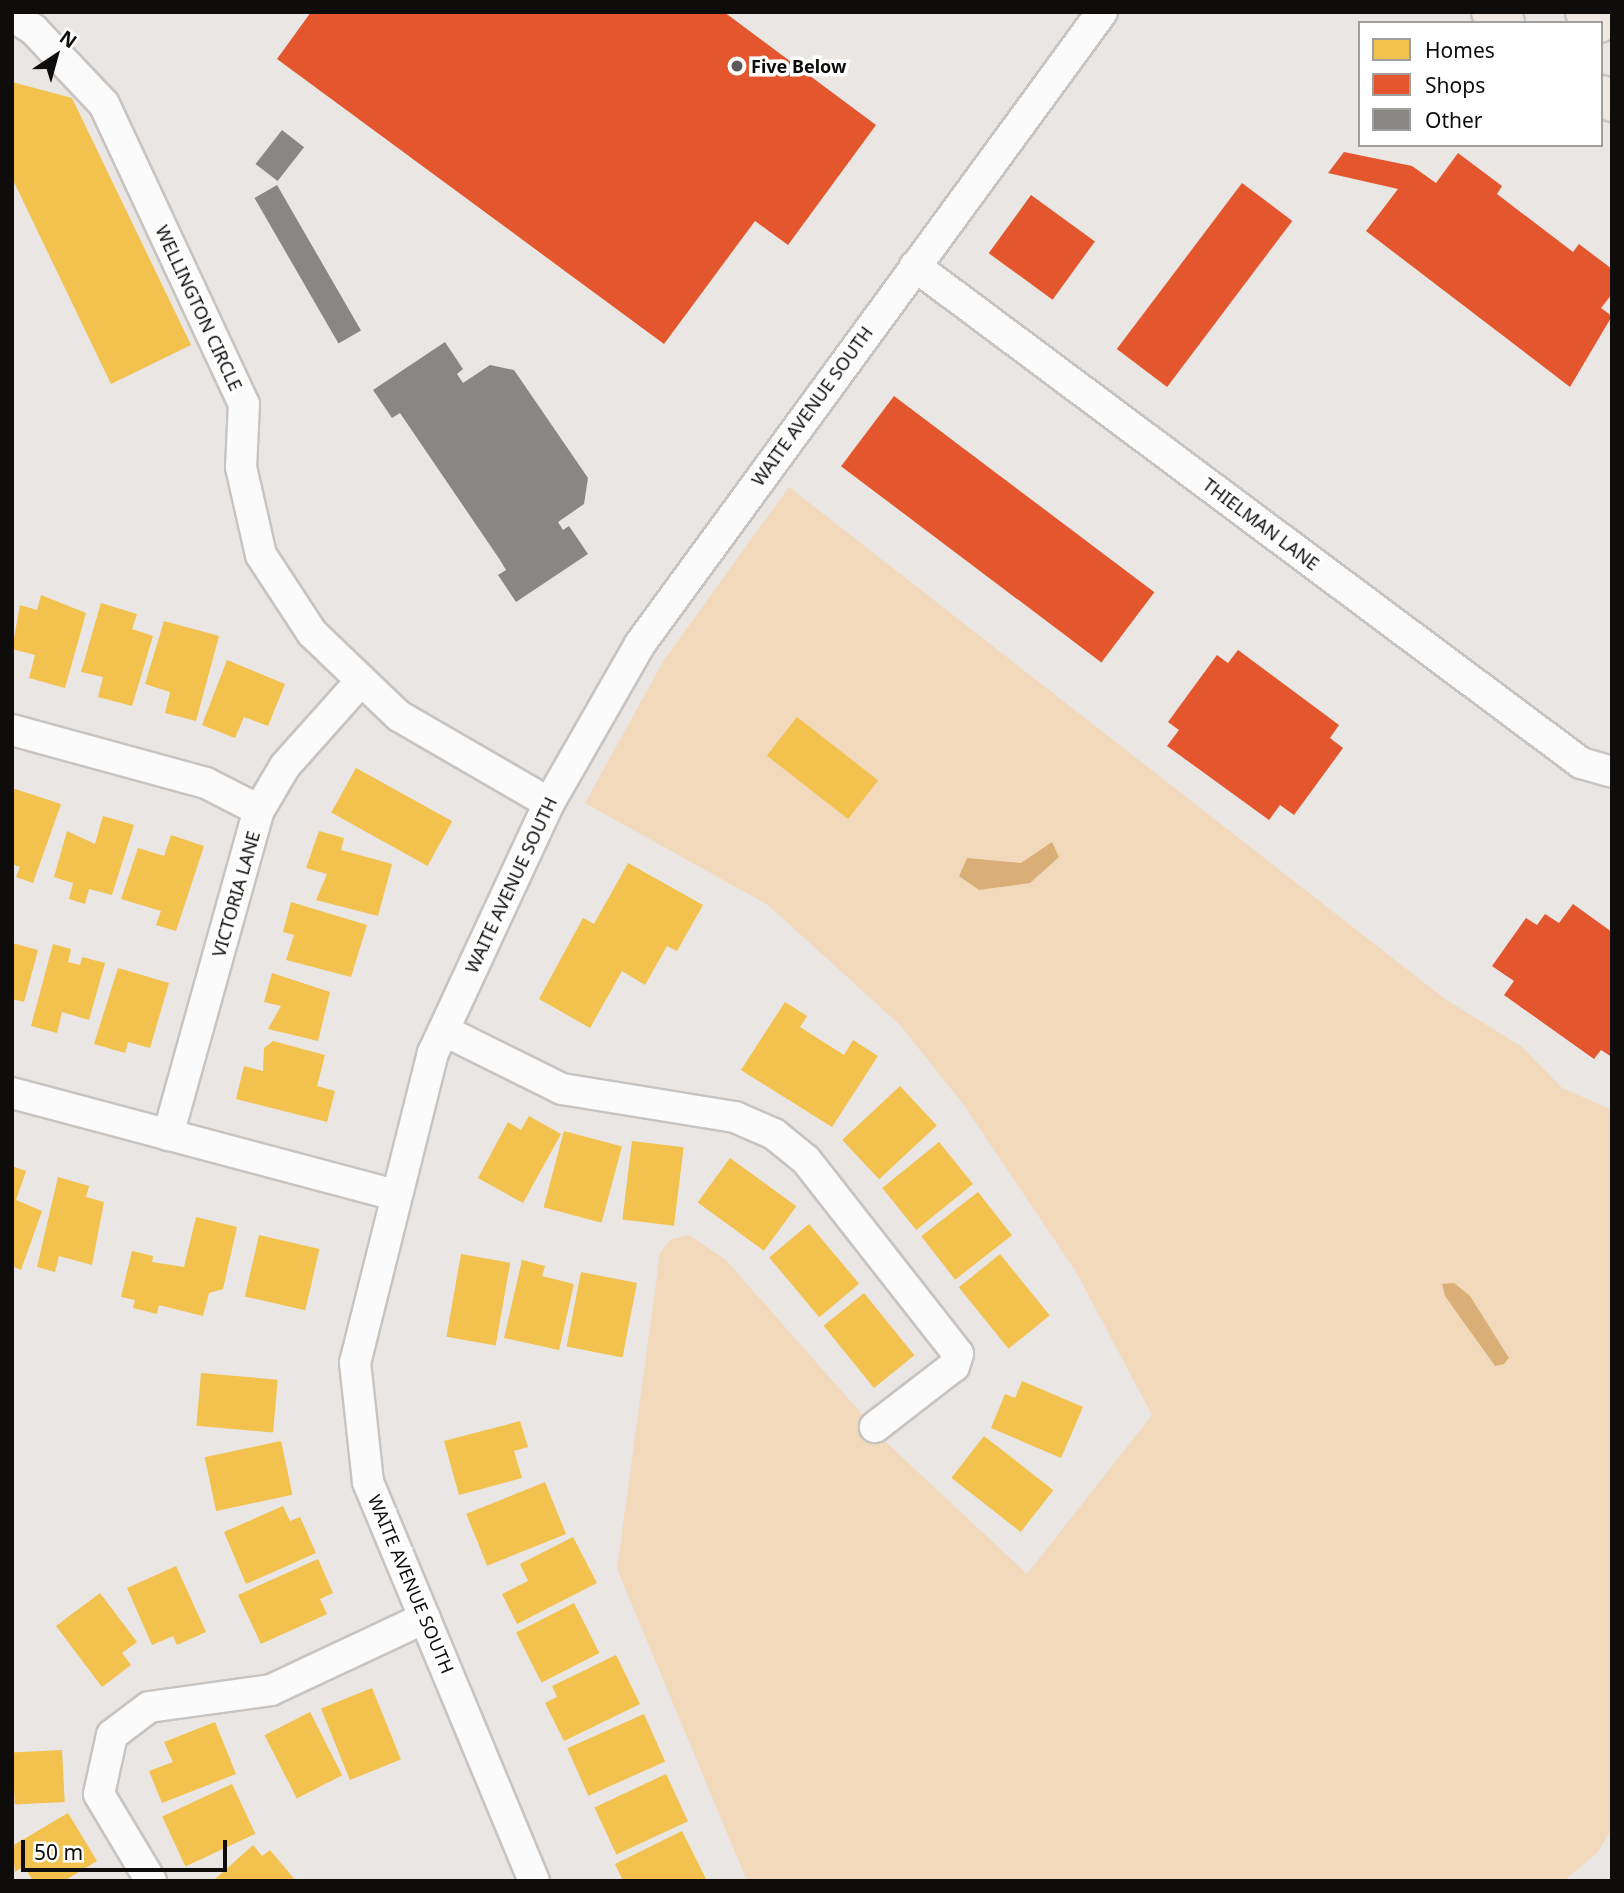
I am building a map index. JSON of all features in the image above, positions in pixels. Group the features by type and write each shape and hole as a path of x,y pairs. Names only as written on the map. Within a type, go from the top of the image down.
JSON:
{"street":[{"name":"WAITE AVENUE SOUTH","path":"534,1881 368,1482 355,1363 433,1053 549,803 640,644 1102,12"},
{"name":"WELLINGTON CIRCLE","path":"12,16 33,29 104,104 244,404 241,467 261,555 312,634 359,683 399,716 549,803"},
{"name":"THIELMAN LANE","path":"915,266 1581,763 1612,772"},
{"name":"VICTORIA LANE","path":"168,1135 259,810 285,766 359,683"},
{"path":"12,730 206,783 259,810"},
{"path":"445,1031 562,1089 604,1101 735,1117 774,1135 806,1160 958,1354 954,1366 874,1427"},
{"path":"12,1093 396,1195"},
{"path":"151,1881 99,1794 111,1735 149,1707 271,1690 425,1618"}],"shaded area":[{"path":"789,487 1445,999 1522,1047 1562,1088 1612,1110 1612,1828 1598,1852 1564,1881 747,1881 617,1569 660,1253 671,1239 689,1235 726,1260 889,1445 1027,1574 1152,1415 1076,1272 963,1104 900,1025 768,905 585,803 664,660"},
{"path":"1052,842 1059,857 1030,883 979,890 959,876 967,858 1021,863"},
{"path":"1454,1283 1470,1296 1509,1358 1504,1364 1495,1366 1445,1296 1442,1284"}],"building: Homes":[{"path":"12,82 72,98 191,345 111,384 12,178"},
{"path":"41,595 86,613 65,688 29,678 35,655 12,649 20,605 37,610"},
{"path":"101,603 137,614 132,629 153,636 132,706 98,697 103,677 81,672"},
{"path":"164,621 219,636 196,721 165,713 170,692 145,684"},
{"path":"227,660 285,684 268,726 244,717 235,738 202,725"},
{"path":"797,717 878,780 848,819 767,756"},
{"path":"356,768 452,821 427,866 331,813"},
{"path":"12,788 61,804 33,883 16,877 20,867 12,864"},
{"path":"103,816 134,825 112,895 89,889 85,904 69,899 73,883 54,877 67,831 95,844"},
{"path":"319,831 344,838 341,850 392,864 378,916 316,900 327,874 306,868"},
{"path":"171,835 204,846 176,931 156,925 161,911 121,899 138,848 164,856"},
{"path":"628,863 703,905 677,951 667,946 645,985 622,971 590,1028 539,999 583,918 594,924"},
{"path":"291,902 367,925 351,977 286,960 294,935 283,932"},
{"path":"12,943 38,950 24,1002 12,999"},
{"path":"53,944 71,949 68,962 80,965 82,957 105,963 89,1020 62,1012 57,1033 31,1026"},
{"path":"118,968 169,983 150,1048 128,1042 125,1053 94,1044"},
{"path":"272,973 330,992 318,1041 268,1029 281,1006 264,1002"},
{"path":"785,1002 807,1016 800,1027 844,1055 853,1040 878,1056 832,1127 741,1070"},
{"path":"273,1041 325,1055 317,1086 335,1091 327,1122 236,1099 244,1066 263,1071 264,1048"},
{"path":"900,1086 937,1125 879,1179 842,1140"},
{"path":"529,1116 561,1134 523,1203 478,1178 508,1122 521,1130"},
{"path":"564,1131 622,1147 602,1223 544,1207"},
{"path":"632,1141 684,1147 674,1226 622,1219"},
{"path":"939,1142 973,1184 916,1230 882,1188"},
{"path":"730,1158 796,1206 764,1251 698,1202"},
{"path":"12,1166 26,1171 16,1200 42,1211 21,1270 12,1266"},
{"path":"58,1177 89,1186 86,1197 104,1202 92,1265 59,1256 55,1272 37,1267"},
{"path":"978,1192 1012,1235 955,1280 921,1236"},
{"path":"196,1217 237,1227 223,1289 209,1293 203,1316 159,1305 157,1314 133,1308 135,1300 121,1297 132,1251 153,1256 152,1262 184,1267"},
{"path":"809,1224 859,1284 819,1317 769,1257"},
{"path":"259,1235 319,1249 305,1310 245,1296"},
{"path":"461,1254 510,1263 496,1345 446,1337"},
{"path":"1000,1254 1050,1315 1009,1349 959,1287"},
{"path":"522,1260 545,1266 542,1276 574,1284 559,1350 504,1338"},
{"path":"581,1272 637,1283 622,1357 566,1347"},
{"path":"864,1293 914,1355 874,1388 824,1326"},
{"path":"201,1373 278,1380 273,1433 196,1426"},
{"path":"1022,1381 1083,1407 1061,1458 991,1428 1005,1394 1015,1398"},
{"path":"520,1421 528,1447 514,1451 522,1478 459,1495 444,1441"},
{"path":"984,1436 1053,1490 1021,1532 951,1478"},
{"path":"281,1441 292,1495 216,1511 205,1457"},
{"path":"545,1482 566,1534 487,1566 466,1514"},
{"path":"283,1506 290,1521 300,1517 316,1553 246,1584 224,1532"},
{"path":"573,1537 597,1583 517,1624 502,1594 528,1581 520,1564"},
{"path":"318,1559 333,1593 320,1599 327,1614 261,1644 238,1595"},
{"path":"176,1566 206,1632 177,1645 173,1636 152,1645 127,1588"},
{"path":"100,1593 137,1642 122,1653 131,1665 102,1687 56,1626"},
{"path":"574,1603 599,1653 542,1682 516,1633"},
{"path":"616,1655 640,1704 564,1741 545,1703 557,1697 552,1686"},
{"path":"372,1688 401,1759 350,1780 321,1709"},
{"path":"310,1712 342,1775 297,1798 265,1735"},
{"path":"644,1714 665,1762 588,1796 567,1748"},
{"path":"215,1722 236,1774 162,1803 149,1771 173,1762 164,1742"},
{"path":"62,1750 65,1802 15,1805 12,1753"},
{"path":"666,1774 688,1821 616,1855 594,1807"},
{"path":"232,1784 255,1834 185,1866 162,1817"},
{"path":"68,1813 97,1861 64,1881 33,1881 24,1866 15,1872 12,1846"},
{"path":"682,1831 707,1881 623,1881 615,1864"},
{"path":"253,1845 262,1856 270,1850 296,1881 213,1881"}],"building: Shops":[{"path":"311,12 724,12 876,125 788,245 755,221 664,344 277,59"},
{"path":"1344,152 1412,166 1436,183 1458,153 1502,186 1497,194 1573,252 1579,244 1612,269 1612,294 1601,308 1612,316 1570,387 1366,231 1398,189 1328,173"},
{"path":"1242,183 1292,221 1167,387 1117,349"},
{"path":"1031,195 1095,241 1053,300 989,253"},
{"path":"894,396 1154,592 1101,662 841,466"},
{"path":"1238,650 1339,725 1330,738 1343,748 1294,815 1280,805 1269,820 1167,746 1179,730 1168,722 1217,655 1228,663"},
{"path":"1573,904 1612,932 1612,1057 1601,1050 1594,1059 1504,995 1514,981 1492,966 1526,918 1537,925 1545,914 1559,923"}],"building: Other":[{"path":"282,130 304,147 278,181 256,164"},
{"path":"277,185 361,330 338,343 254,198"},
{"path":"445,342 463,369 457,374 463,383 490,365 514,370 588,478 584,504 558,522 563,530 569,526 588,554 516,602 498,575 506,570 500,560 400,413 392,418 373,390"}],"place":[{"name":"Five Below","path":"737,66"}]}
